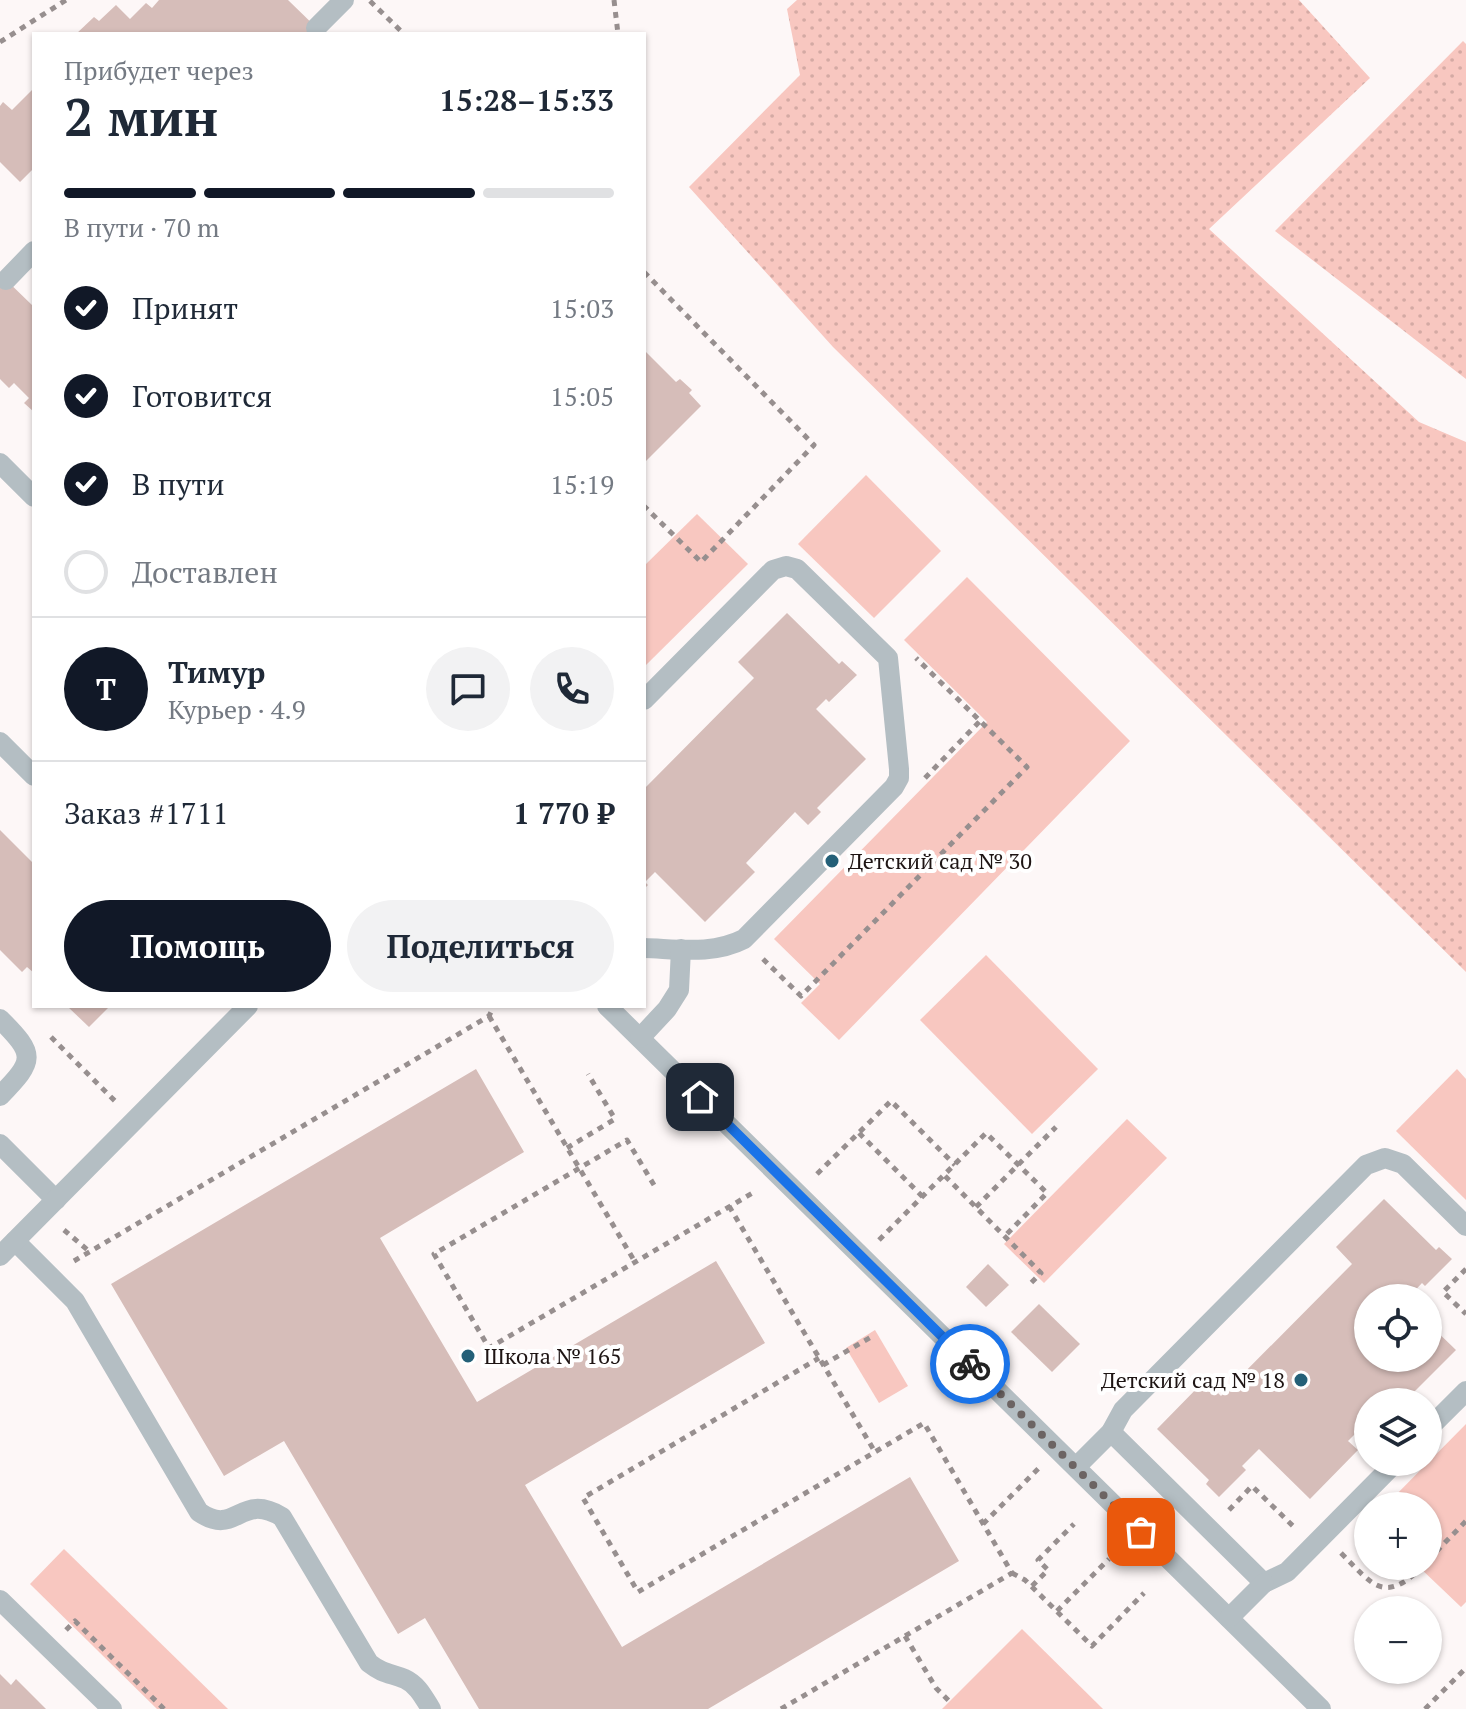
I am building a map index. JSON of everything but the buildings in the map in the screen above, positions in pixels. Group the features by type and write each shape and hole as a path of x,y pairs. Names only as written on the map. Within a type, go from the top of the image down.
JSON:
{"lane":[{"path":"316,28 344,0"},
{"path":"6,280 32,253"},
{"path":"0,463 32,495"},
{"path":"646,698 773,570 786,566 797,569 882,650 890,666 899,778 894,787 744,939 728,947 646,948"},
{"path":"0,742 32,774"},
{"path":"640,1038 667,1009 679,990 681,949"},
{"path":"246,1008 7,1249 49,1276 75,1301 199,1512 213,1521 230,1519 249,1508 267,1507 282,1517 369,1663 382,1673 407,1680 420,1691 431,1709"},
{"path":"609,1008 1321,1709"},
{"path":"0,1019 23,1042 28,1057 23,1072 0,1096"},
{"path":"0,1144 56,1200"},
{"path":"1076,1467 1111,1432 1123,1410 1366,1165 1385,1158 1403,1164 1466,1226"},
{"path":"1442,1415 1466,1391"},
{"path":"1111,1432 1264,1583"},
{"path":"1229,1618 1264,1583 1287,1572 1382,1476"},
{"path":"0,1600 112,1709"}],"path":[{"path":"0,42 66,0"},
{"path":"369,0 402,32"},
{"path":"614,0 618,32"},
{"path":"646,274 814,445 701,562 646,508"},
{"path":"744,939 801,996 1027,767 914,656 890,666"},
{"path":"899,778 918,785 980,721"},
{"path":"49,1276 489,1016 493,1008"},
{"path":"489,1016 635,1262"},
{"path":"43,1030 135,1120"},
{"path":"567,1148 615,1119 588,1074"},
{"path":"814,1177 891,1101 955,1165"},
{"path":"976,1207 1056,1127"},
{"path":"859,1133 923,1197"},
{"path":"878,1241 986,1133 1047,1193 1005,1236"},
{"path":"654,1185 627,1140 434,1254 489,1348 780,1176"},
{"path":"945,1175 1041,1273 1028,1286"},
{"path":"729,1206 875,1452"},
{"path":"1466,1269 1443,1292 1466,1314"},
{"path":"823,1365 871,1337"},
{"path":"819,1358 583,1498 638,1592 924,1423 1012,1573 1032,1586 1092,1646 1144,1593"},
{"path":"983,1524 1058,1450"},
{"path":"1209,1529 1252,1486 1354,1569"},
{"path":"1442,1546 1466,1521"},
{"path":"1032,1586 1048,1570 1038,1560 1074,1524"},
{"path":"1057,1611 1109,1559"},
{"path":"781,1709 1012,1573"},
{"path":"1367,1580 1382,1588 1396,1587 1409,1580"},
{"path":"905,1636 936,1688 950,1702"},
{"path":"1425,1709 1466,1668"}],"shaded area":[{"path":"797,0 1299,0 1370,78 1209,229 1419,422 1466,442 1466,972 833,347 689,187 800,75 787,9"},
{"path":"1463,41 1466,44 1466,379 1275,231"},
{"path":"866,475 941,551 874,618 798,544"},
{"path":"697,514 748,564 646,665 646,564"},
{"path":"967,577 1130,741 839,1040 801,1003 820,984 774,939 987,722 904,640"},
{"path":"986,955 1098,1069 1032,1134 920,1020"},
{"path":"1457,1069 1466,1079 1466,1200 1396,1131"},
{"path":"1127,1119 1167,1158 1044,1283 1004,1244"},
{"path":"875,1330 908,1386 879,1403 846,1348"},
{"path":"1466,1424 1466,1602 1461,1607 1433,1580 1442,1580 1442,1492 1399,1492 1415,1476 1442,1476 1442,1448"},
{"path":"64,1549 228,1709 157,1709 30,1584"},
{"path":"1022,1629 1103,1709 942,1709"}],"way so far":[{"path":"970,1364 1141,1532"}],"place":[{"name":"Детский сад № 30","path":"832,861"},
{"name":"Школа № 165","path":"468,1356"},
{"name":"Детский сад № 18","path":"1301,1380"}],"route":[{"path":"700,1097 970,1364"}]}
